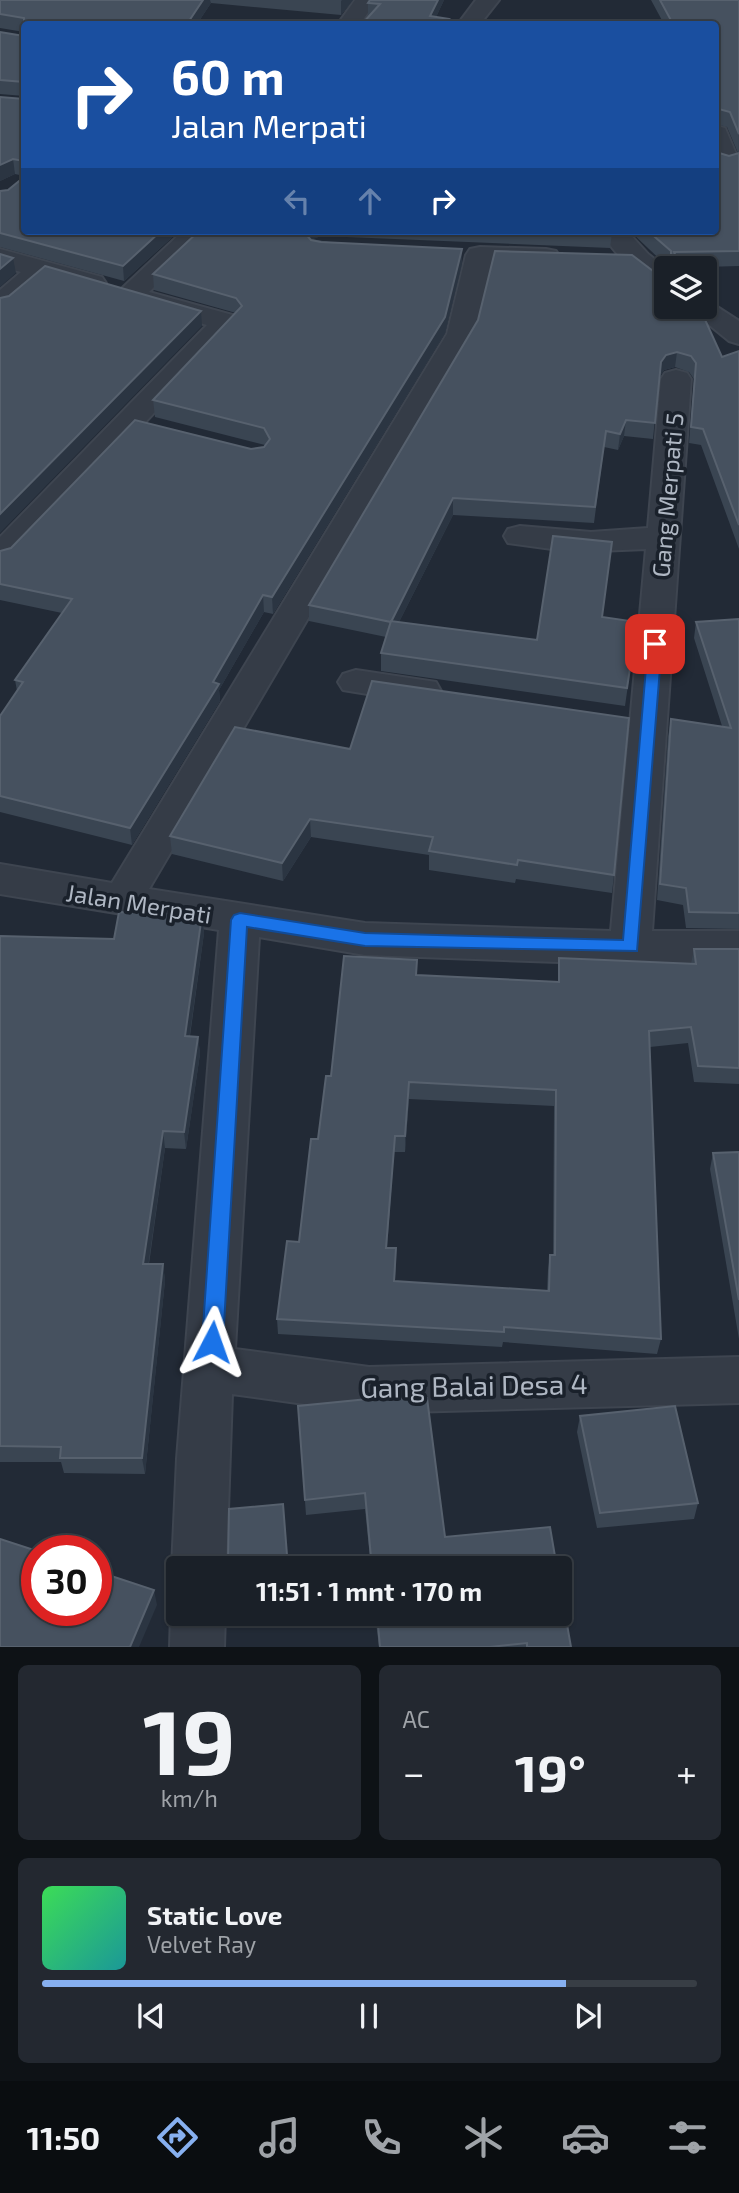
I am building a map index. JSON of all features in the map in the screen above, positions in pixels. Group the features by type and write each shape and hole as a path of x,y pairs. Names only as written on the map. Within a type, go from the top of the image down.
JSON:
{"street":[{"path":"351,21 366,0"},
{"path":"471,21 488,0"},
{"path":"719,141 727,161"},
{"path":"130,294 195,235"},
{"path":"122,900 461,334 466,254 594,249 638,260 654,272"},
{"path":"0,257 226,322 0,556"},
{"path":"0,304 42,268"},
{"path":"717,318 737,333"},
{"name":"Gang Merpati 5","path":"631,947 636,722 663,537 676,379"},
{"path":"129,422 167,432"},
{"path":"520,536 554,542 600,543 663,537"},
{"path":"356,682 449,695"},
{"name":"Jalan Merpati","path":"1,883 365,939 631,947 739,947"},
{"path":"200,1556 203,1460 240,920"},
{"name":"Gang Balai Desa 4","path":"211,1368 369,1390 739,1380"},
{"path":"197,1647 198,1626"}],"building":[{"path":"0,0 203,0 189,21 24,21 24,18 0,14"},
{"path":"370,0 438,0 430,16 449,19 365,21 380,4 368,3"},
{"path":"660,0 739,0 739,134 730,112 719,109 719,21 671,21"},
{"path":"0,32 21,36 21,82 0,80"},
{"path":"0,97 21,99 21,160 13,159 0,165"},
{"path":"719,153 729,156 739,153 739,251 674,252 676,256 671,256 671,251 653,235 719,235"},
{"path":"21,179 21,235 157,235 123,266 0,233 0,191 8,190"},
{"path":"195,235 307,235 311,240 321,242 462,249 445,317 272,597 263,595 213,682 219,684 130,828 0,796 0,716 23,682 15,680 72,599 0,584 0,551 11,548 135,420 251,449 264,447 270,439 264,428 153,400 242,306 236,298 153,274"},
{"path":"495,251 632,255 654,272 654,319 705,319 722,357 739,351 739,525 703,429 691,427 696,363 691,356 677,352 666,355 661,362 655,423 626,420 620,434 606,431 595,507 453,498 391,622 309,605 478,320"},
{"path":"0,254 13,258 0,269"},
{"path":"45,266 201,311 0,514 0,298 9,296"},
{"path":"553,536 612,542 602,617 637,622 627,688 381,653 391,621 537,640"},
{"path":"739,619 739,913 689,912 686,888 660,884 671,719 731,728 696,622"},
{"path":"372,681 629,718 614,875 518,860 517,865 429,851 433,837 310,819 282,863 170,836 235,727 350,749"},
{"path":"119,912 202,915 185,1036 198,1037 184,1132 163,1131 143,1264 163,1264 142,1458 60,1458 61,1447 0,1446 0,936 114,939"},
{"path":"694,949 739,949 739,1068 698,1066 691,1027 649,1031 661,1339 504,1327 504,1332 277,1319 287,1241 299,1242 311,1139 318,1139 326,1076 331,1076 344,956 417,960 416,975 559,982 559,958 696,964","holes":["409,1082 556,1090 555,1255 550,1255 549,1291 394,1281 396,1248 386,1248 395,1136 405,1136"]},
{"path":"739,1152 739,1300 713,1153"},
{"path":"427,1398 445,1537 550,1527 555,1556 371,1556 365,1493 305,1500 298,1406 368,1399"},
{"path":"675,1406 698,1503 600,1513 580,1416"},
{"path":"283,1504 287,1556 228,1556 229,1509"},
{"path":"0,1539 21,1546 21,1626 112,1626 112,1576 154,1590 130,1647 0,1647"},
{"path":"378,1626 567,1626 571,1647 527,1647 527,1643 490,1647 380,1647"}],"route":[{"path":"212,1342 240,920 365,939 631,947 655,644"}]}
